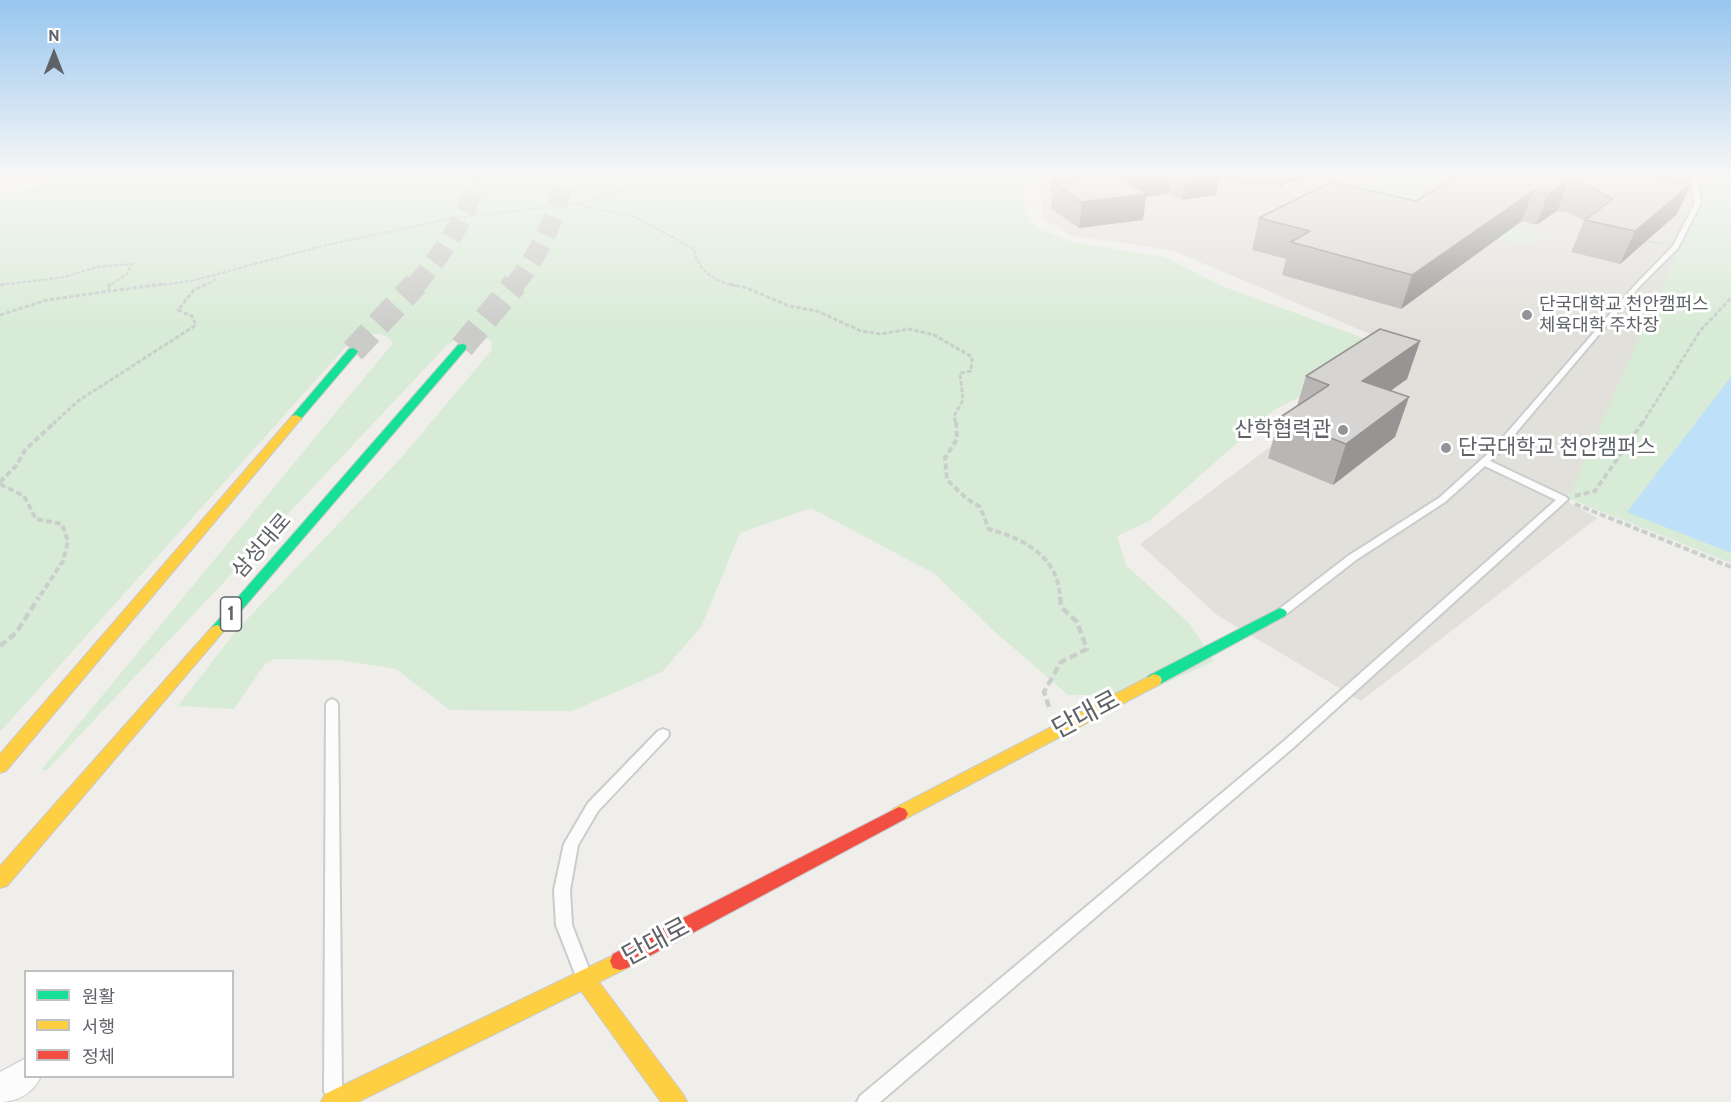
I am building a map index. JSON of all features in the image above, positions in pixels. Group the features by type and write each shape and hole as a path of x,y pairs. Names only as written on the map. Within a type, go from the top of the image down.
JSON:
{"main road":[{"name":"삼성대로","path":"0,880 462,347"},
{"path":"0,765 353,351"},
{"name":"단대로","path":"333,1102 585,980 1280,613"},
{"path":"585,980 675,1102"}],"street":[{"path":"0,1092 24,1075"}],"lane":[{"name":"단대로","path":"1280,613 1352,558 1442,500 1484,462 1638,285 1676,247 1686,227"},
{"path":"866,1102 1289,744 1563,499 1484,462"},
{"name":"단대로","path":"332,704 333,1102"},
{"path":"585,980 564,925 562,890 571,844 593,807 663,734"}],"path":[{"path":"0,315 47,300 216,275 248,264 406,227"},
{"path":"653,227 670,234 675,240 694,249 696,262 718,282 747,288 789,306 817,311 861,331 881,334 909,329 934,335 972,357 970,371 960,373 963,400 954,416 959,429 958,444 945,458 947,480 967,499 980,507 989,530 1020,538 1048,559 1058,580 1061,607 1077,622 1087,648 1061,662 1044,693 1050,708 1072,723"},
{"path":"1643,240 1676,247"},
{"path":"0,285 65,277 97,267 132,264 127,274 107,288 110,291"},
{"path":"0,646 16,633 49,584 63,561 68,541 62,524 36,519 31,504 20,491 0,483 16,466 25,450 78,401 196,325 192,316 178,310 194,290 214,281 216,275"},
{"path":"1563,499 1595,491 1652,409 1700,332 1731,298"},
{"path":"1563,499 1731,567"}],"shaded area":[{"name":"단국대학교 천안캠퍼스","path":"1057,227 1720,227 1682,398 1563,499 1597,518 1361,701 1217,615 1140,544 1403,348 1174,251 1070,235"}],"green space":[{"path":"0,227 1038,227 1068,241 1165,257 1222,286 1393,349 1274,410 1149,521 1117,536 1126,565 1190,624 1214,661 1140,695 1068,695 995,632 935,574 811,508 740,533 701,627 662,672 572,711 450,710 396,669 339,660 275,659 265,664 234,709 178,706 235,632 401,458 491,351 492,341 481,337 458,339 447,345 47,770 41,770 393,343 384,335 362,336 351,341 0,732"},
{"path":"1455,227 1510,227 1543,237 1533,243 1520,244"},
{"path":"1688,227 1731,227 1731,563 1568,498"}],"water":[{"path":"1731,377 1731,553 1627,512"}],"building":[{"path":"1296,227 1481,227 1412,275 1291,242 1310,231"},
{"path":"1619,227 1639,227 1635,231"},
{"path":"1380,329 1420,341 1362,381 1409,397 1346,444 1279,418 1329,385 1306,376"}],"tunnel":[{"path":"415,286 435,261 457,227"},
{"path":"514,286 532,261 549,227"},
{"path":"353,351 416,284"},
{"path":"462,347 515,284"}],"traffic: fast":[{"path":"217,630 462,347"},
{"path":"296,418 353,351"},
{"path":"1154,680 1280,613"}],"traffic: slow":[{"path":"0,766 296,418"},
{"path":"0,880 217,630"},
{"path":"899,814 1154,680"},
{"path":"333,1102 620,961"},
{"path":"585,980 675,1102"}],"traffic: jam":[{"path":"620,961 899,814"}],"place":[{"name":"단국대학교 천안캠퍼스 체육대학 주차장","path":"1527,315"},
{"name":"산학협력관","path":"1343,430"},
{"name":"단국대학교 천안캠퍼스","path":"1446,448"}]}
